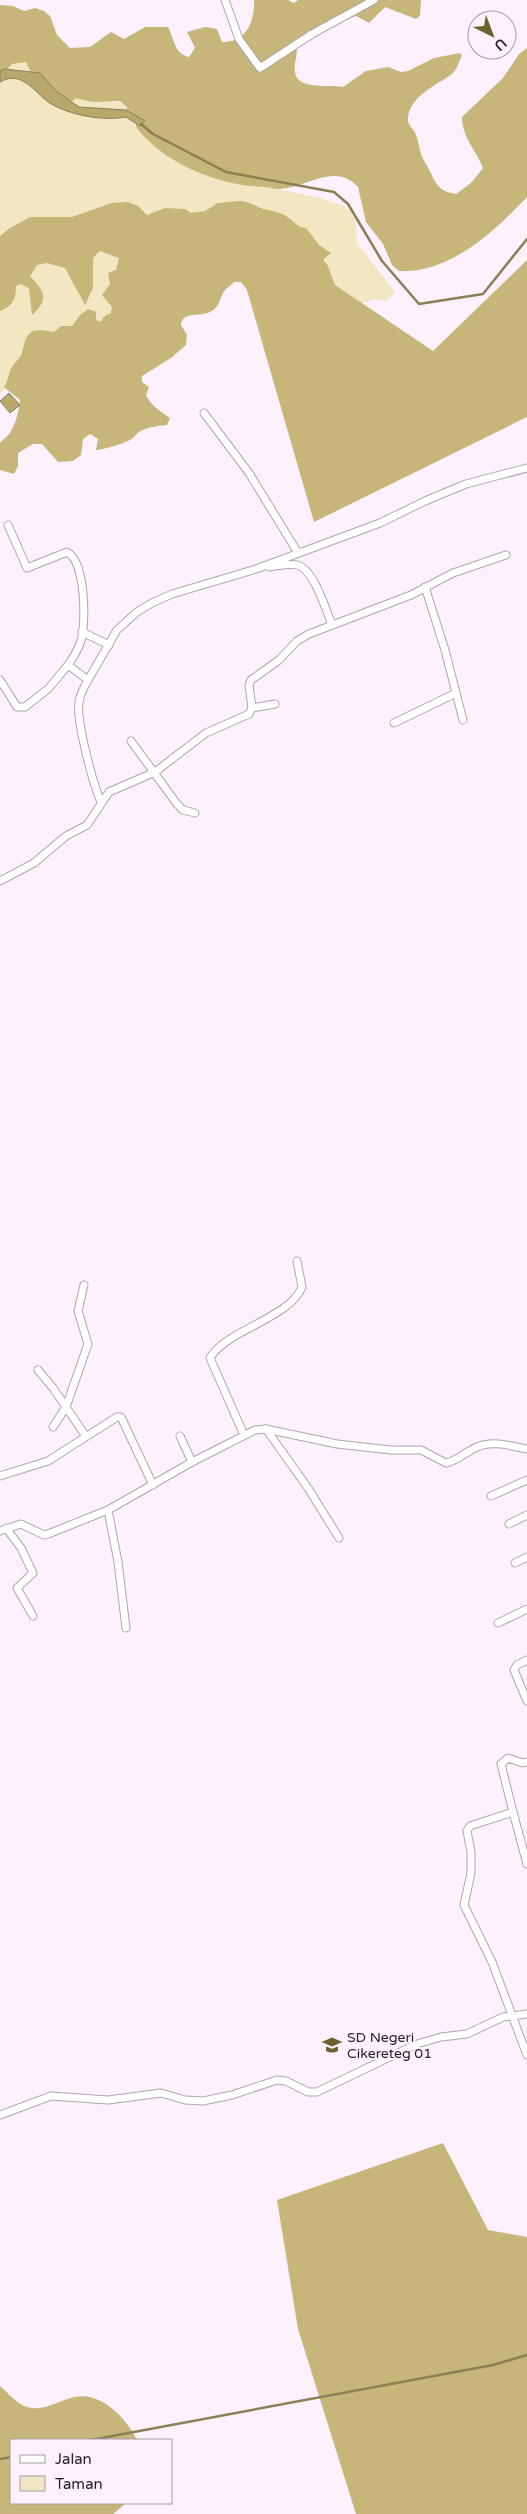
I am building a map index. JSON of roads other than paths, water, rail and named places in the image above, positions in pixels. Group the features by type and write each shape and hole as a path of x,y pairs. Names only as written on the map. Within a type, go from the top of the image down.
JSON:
{"street":[{"path":"225,0 239,39 260,68 312,34 374,0"},
{"path":"204,413 249,473 298,553"},
{"path":"100,802 92,777 80,718 79,703 88,680 123,623 152,603 172,594 256,569 380,523 451,490 512,470 527,468"},
{"path":"0,680 17,707 25,707 49,688 68,665 75,654 82,632 82,586 75,558 67,552 27,568 8,525"},
{"path":"0,881 34,863 66,836 88,825 95,816 100,802 113,789 152,773 201,736 249,714 252,708 249,685 253,678 276,662 303,638 411,595 453,573 506,555"},
{"path":"256,569 295,564 302,567 310,576 332,625"},
{"path":"425,587 462,720"},
{"path":"82,632 109,645"},
{"path":"68,665 88,680"},
{"path":"394,723 456,693"},
{"path":"252,708 275,704"},
{"path":"131,741 152,773 180,807 195,813"},
{"path":"244,1435 210,1358 233,1339 295,1298 302,1287 297,1261"},
{"path":"53,1427 66,1407 88,1344 78,1311 84,1285"},
{"path":"38,1370 85,1436"},
{"path":"0,1476 48,1461 85,1436 117,1417 121,1417 153,1484"},
{"path":"266,1429 308,1488 339,1538"},
{"path":"33,1616 18,1585 32,1577 33,1573 26,1556 3,1529 21,1524 44,1535 108,1510 192,1462 256,1430 266,1429 337,1444 390,1450 421,1450 446,1464 459,1460 478,1446 489,1444 527,1449"},
{"path":"180,1436 192,1462"},
{"path":"491,1496 527,1480"},
{"path":"108,1510 118,1562 126,1628"},
{"path":"509,1524 527,1515"},
{"path":"515,1563 527,1557"},
{"path":"498,1623 527,1609"},
{"path":"527,1660 517,1665 514,1670 527,1701"},
{"path":"527,1762 523,1763 508,1758 501,1764 527,1864"},
{"path":"512,1812 470,1826 467,1831 471,1852 471,1873 464,1905 492,1962 527,2055"},
{"path":"0,2115 47,2096 108,2100 161,2093 185,2100 203,2101 232,2095 277,2080 314,2092 417,2044 441,2037 467,2034 494,2020 512,2015 527,2014"}],"waterway":[{"path":"141,124 153,134 226,172 334,192 348,204 382,261 419,304 483,294 527,239"},
{"path":"96,2439 493,2365 527,2355"},
{"path":"0,2459 10,2457"}],"place":[{"name":"SD Negeri Cikereteg 01","path":"332,2045"}]}
